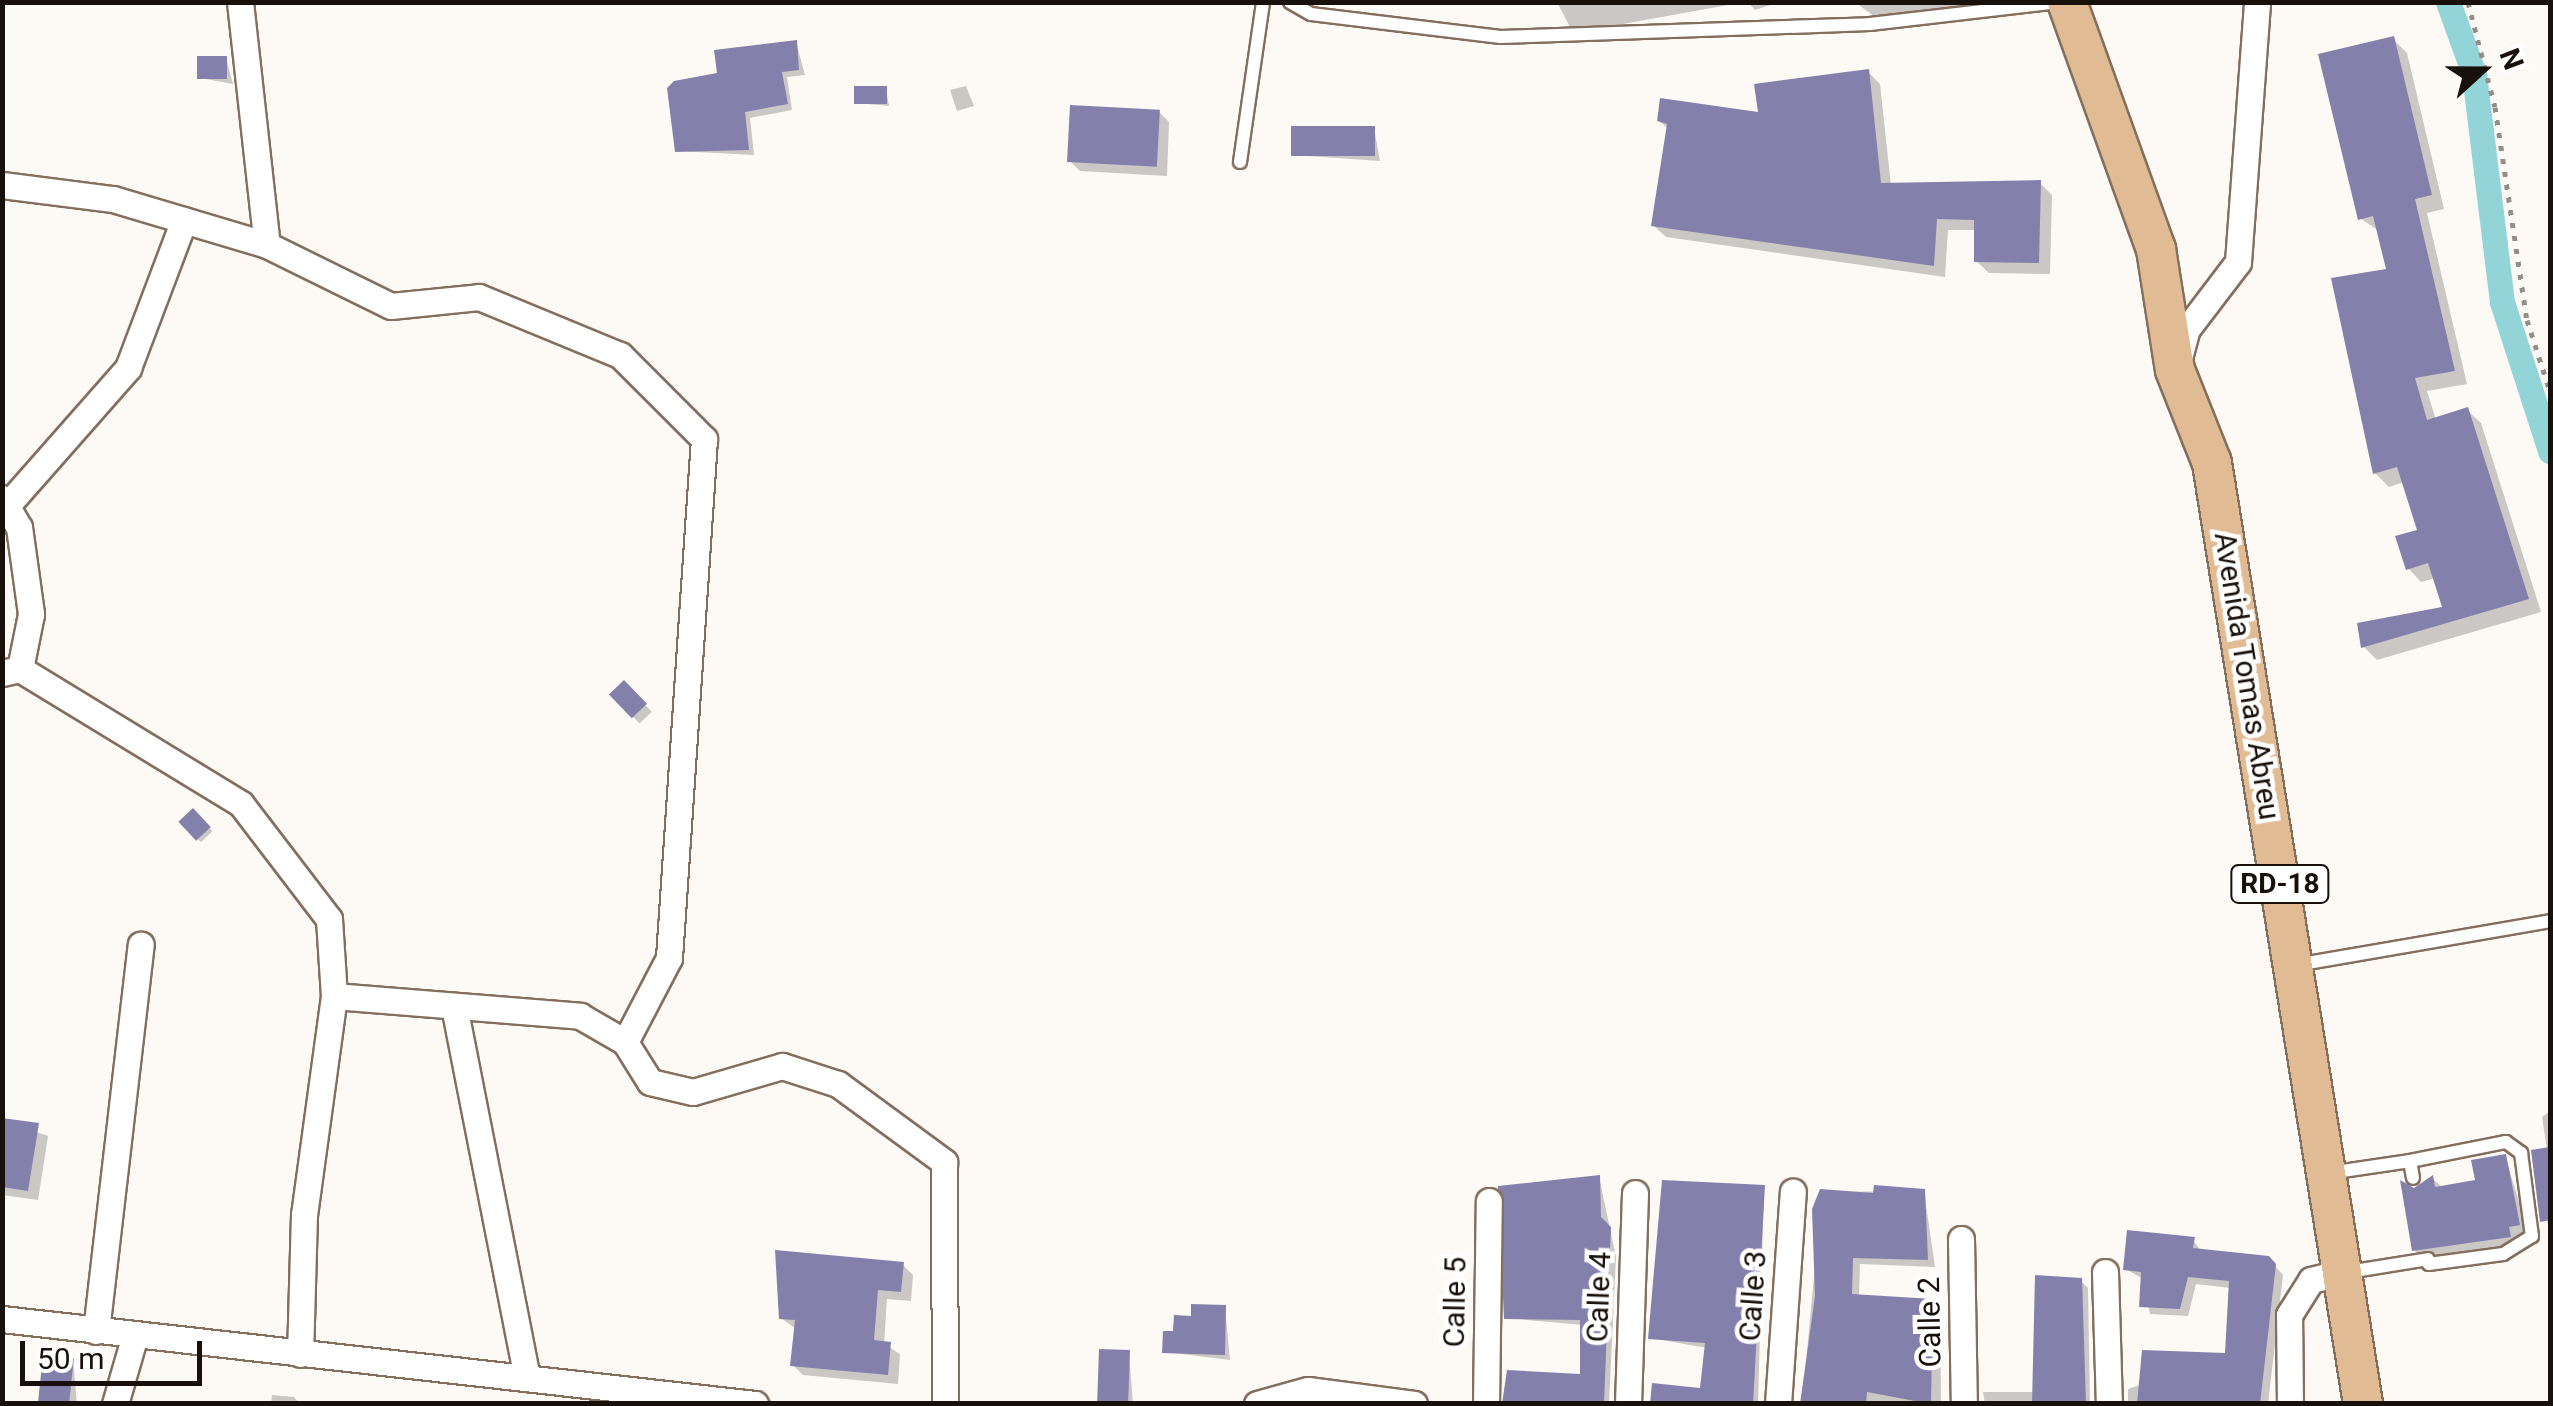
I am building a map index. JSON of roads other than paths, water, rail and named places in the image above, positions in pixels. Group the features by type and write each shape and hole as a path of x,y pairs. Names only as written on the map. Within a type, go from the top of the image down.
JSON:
{"main road":[{"name":"RD-18","path":"2063,2 2156,250 2176,370"},
{"name":"Avenida Tomas Abreu","path":"2176,370 2212,463 2364,1404"}],"street":[{"path":"240,2 266,245"},
{"path":"2176,370 2187,329 2238,262 2257,2"},
{"path":"2,185 184,220 266,245 357,296 391,306 479,297 620,354 704,439 669,958 625,1042"},
{"path":"184,220 128,368 6,500 31,614 11,671 241,804 329,918 334,996 304,1214 300,1354"},
{"path":"96,1330 142,945"},
{"path":"334,996 580,1016 625,1042 650,1082 694,1092 782,1066 838,1084 944,1162 945,1404"},
{"path":"454,1006 527,1378"},
{"name":"Calle 3","path":"1778,1404 1793,1192"},
{"name":"Calle 4","path":"1628,1404 1635,1193"},
{"name":"Calle 5","path":"1486,1404 1490,1202"},
{"name":"Calle 2","path":"1961,1239 1964,1404"},
{"path":"2105,1272 2110,1404"},
{"path":"2290,1404 2289,1315 2311,1280 2342,1272"},
{"path":"2,1320 754,1404"},
{"path":"115,1404 135,1335"},
{"path":"1257,1404 1308,1390 1414,1404"}],"lane":[{"path":"1240,162 1263,2"},
{"path":"1290,2 1312,14 1500,37 2063,2"},
{"path":"2293,965 2550,920"},
{"path":"2326,1173 2410,1162 2506,1142 2521,1153 2532,1236 2503,1254 2342,1272"},
{"path":"2410,1162 2412,1178"}],"waterway":[{"path":"2448,2 2474,74 2502,302 2550,451"}]}
